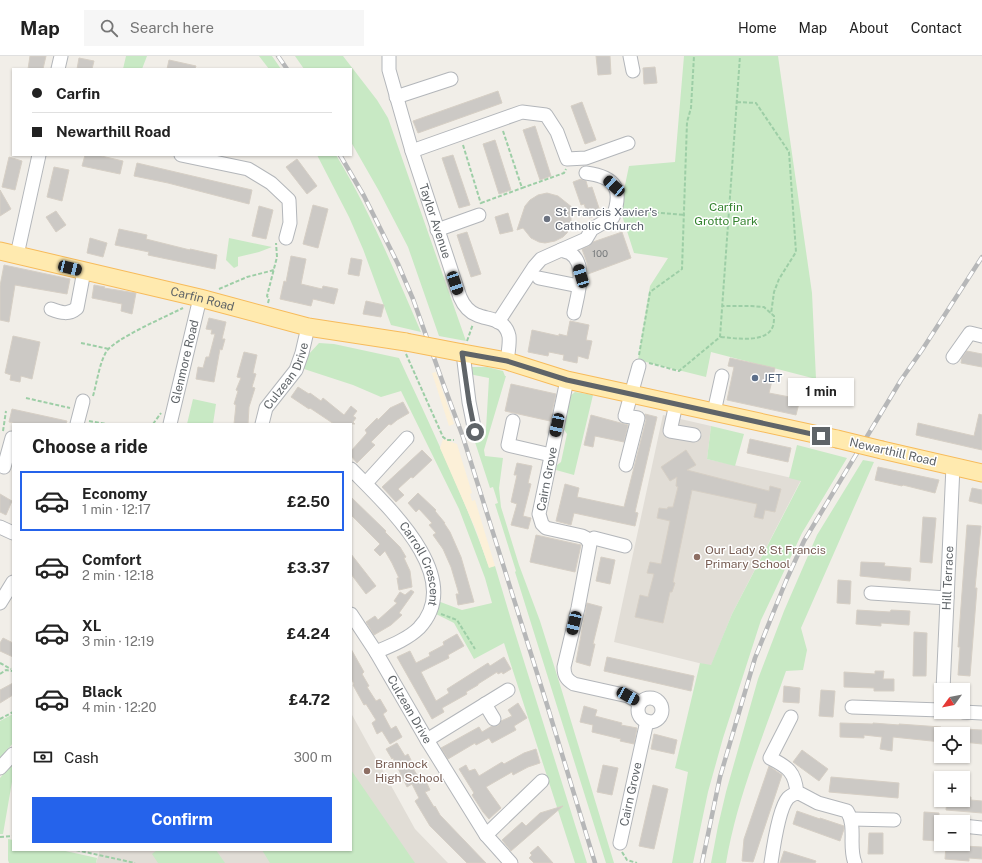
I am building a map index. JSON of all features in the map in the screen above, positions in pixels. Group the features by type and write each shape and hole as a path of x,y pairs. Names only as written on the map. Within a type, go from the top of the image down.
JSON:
{"main road":[{"name":"Carfin Road","path":"0,251 200,298 308,327 406,342"},
{"name":"Newarthill Road","path":"406,342 507,361 567,380 837,439 982,473"}],"street":[{"path":"58,68 61,56"},
{"name":"Taylor Avenue","path":"389,56 388,70 437,230 463,303 476,315"},
{"path":"630,56 634,71"},
{"path":"396,97 452,79"},
{"path":"412,152 522,112 546,116 557,132 567,159 586,158 628,143"},
{"path":"17,255 39,156"},
{"path":"186,156 248,169 271,183 289,200 290,223 286,238"},
{"path":"498,322 534,267 541,259 586,239 592,229 613,217 618,205 618,191 606,178 598,174 586,173"},
{"path":"437,230 480,209"},
{"path":"561,250 571,254 577,261 581,276 574,313"},
{"path":"51,310 64,314 77,308 84,271"},
{"path":"539,278 579,286"},
{"name":"Glenmore Road","path":"170,423 200,298"},
{"path":"476,315 494,319 504,325 509,337 507,361"},
{"name":"Culzean Drive","path":"262,423 266,408 296,370 302,353 308,327"},
{"path":"953,357 970,333 982,336"},
{"path":"462,353 475,432"},
{"path":"626,465 638,418 625,416 641,363"},
{"path":"714,412 722,376"},
{"name":"Cairn Grove","path":"567,380 539,514 542,524 546,528 582,536 589,541"},
{"path":"78,421 83,401"},
{"path":"676,404 670,431 694,435"},
{"path":"513,421 508,445 551,455"},
{"path":"4,467 7,434"},
{"path":"366,484 407,438"},
{"name":"Hill Terrace","path":"943,683 953,466"},
{"name":"Carroll Crescent","path":"352,470 409,531 421,548 432,573 434,595 432,609 418,628 396,643 376,652"},
{"path":"0,527 12,533"},
{"path":"625,546 594,538 589,541 590,549 564,667 566,677 574,684 628,696 640,703"},
{"path":"0,603 12,584"},
{"path":"870,593 947,598"},
{"name":"Culzean Drive","path":"352,616 376,652 427,740 486,834 511,863"},
{"path":"427,740 508,690"},
{"path":"650,698 658,701 661,712 660,716 654,721 647,721 638,714 638,706 643,700 650,698"},
{"path":"485,704 494,719"},
{"path":"852,707 934,710"},
{"path":"970,712 982,713"},
{"path":"791,717 770,758 785,766 791,772 795,778 797,793"},
{"name":"Cairn Grove","path":"620,844 647,721"},
{"path":"0,768 12,755"},
{"path":"486,834 526,803 542,781"},
{"path":"771,863 776,833 785,804 788,798 797,793 818,803 847,811 852,819 853,852 855,863"},
{"path":"852,819 894,820"},
{"path":"970,827 982,828"}],"path":[{"path":"694,56 691,108 687,122 682,269 650,292 641,363 679,371 720,337 743,339 764,337 773,327 774,316 764,307 722,306"},
{"path":"720,337 740,56"},
{"path":"737,102 756,103 789,152 796,252 779,279 774,292 771,314"},
{"path":"500,120 522,188"},
{"path":"459,135 480,209 522,188 564,173 574,159"},
{"path":"649,212 685,215"},
{"path":"264,316 269,299 268,296 277,257 276,242 286,238"},
{"path":"219,290 247,277 274,270"},
{"path":"83,401 92,400 101,365 109,349 116,342 186,307 200,298"},
{"path":"462,353 476,315"},
{"path":"406,342 405,353 444,437 447,440 454,440"},
{"path":"82,343 109,349"},
{"path":"26,398 70,408 78,421 97,423"},
{"path":"6,411 7,434"},
{"path":"432,609 457,620 475,649"},
{"path":"0,663 12,670"},
{"path":"0,674 6,670 12,670"},
{"path":"0,719 12,713"},
{"path":"0,837 12,836"},
{"path":"620,844 627,860 637,863"},
{"path":"81,851 136,863"}],"shaded area":[{"name":"Our Lady & St Francis Primary School","path":"663,415 711,426 707,459 801,480 732,614 711,666 614,642"},
{"name":"Brannock High School","path":"352,715 415,829 448,863 96,863 100,851 352,851"}],"green space":[{"path":"126,56 147,56 142,68 123,68"},
{"path":"259,56 272,56 280,68 268,68"},
{"path":"295,56 343,56 377,100 388,118 466,341 439,336 408,247 379,191 352,144 352,68 303,68"},
{"name":"Carfin Grotto Park","path":"684,56 778,56 812,293 816,379 711,352 706,377 638,360 650,286 668,258 634,253 620,209 629,166 675,162"},
{"path":"318,156 337,156 371,220 392,264 421,332 391,325 363,249 349,217"},
{"path":"229,238 272,247 238,257 238,266 234,268 226,260"},
{"path":"319,343 334,344 399,358 458,488 489,567 495,566 587,863 575,863 504,643 474,659 454,623 432,612 435,600 462,610 492,603 485,578 459,509 401,391 381,397 353,385 301,368 308,355"},
{"path":"471,367 487,367 503,371 506,376 484,450 485,456 503,458 499,488 501,507 519,565 540,621 614,863 606,863 515,572 516,571 495,504 498,503 493,487 490,488 474,439 479,438 478,435 486,429 489,378 469,374"},
{"path":"575,392 593,395 574,475 556,470 557,465 561,462 567,434 563,428 570,396"},
{"path":"193,399 216,404 213,423 187,423"},
{"path":"711,426 744,434 735,466 707,459"},
{"path":"797,445 847,458 802,533 761,620 723,738 708,792 693,863 672,863 688,772 675,768 700,663 711,665 732,614 801,481 789,478"},
{"path":"863,460 874,462 801,628 807,650 803,670 786,671 744,790 726,863 711,863 726,792 758,679 784,611 817,535"},
{"path":"12,715 12,744 0,759 0,721"},
{"path":"12,763 12,782 3,834 0,834 0,778"},
{"path":"352,771 415,863 270,863 263,851 352,851"},
{"path":"8,839 12,840 12,851 66,851 97,858 96,863 9,863"},
{"path":"156,851 217,851 225,863 158,863 152,854"}],"sand":[{"path":"436,372 454,424 449,426 432,373"},
{"path":"443,439 457,444 472,493 470,494 472,501 475,500 495,566 489,568 476,530 440,448"}],"building":[{"path":"30,56 46,56 43,68 28,68"},
{"path":"596,56 610,56 611,74 598,75"},
{"path":"79,58 94,61 92,68 77,68"},
{"path":"169,60 196,66 195,68 167,68"},
{"path":"655,67 657,83 644,84 643,68"},
{"path":"498,91 502,103 418,133 413,121"},
{"path":"582,102 596,140 585,144 571,106"},
{"path":"535,126 551,176 540,180 523,130"},
{"path":"495,140 511,190 499,194 483,144"},
{"path":"453,155 470,205 459,208 442,158"},
{"path":"85,156 101,156 123,161 120,174 82,166"},
{"path":"9,157 22,161 15,190 2,187"},
{"path":"297,159 317,186 307,194 286,167"},
{"path":"137,163 252,190 249,204 168,183 134,176"},
{"path":"54,167 69,170 62,201 47,197"},
{"path":"581,179 586,181 588,188 592,187 601,214 589,218 584,204 581,205 573,182"},
{"path":"0,190 11,209 0,216"},
{"name":"St Francis Xavier's Catholic Church","path":"547,193 558,196 573,208 570,209 571,223 567,233 555,241 545,243 531,238 523,228 517,230 525,206 530,200 538,195"},
{"path":"313,205 328,209 318,248 303,244"},
{"path":"259,206 273,210 266,239 252,236"},
{"path":"56,211 66,225 56,232 46,217"},
{"path":"508,213 513,231 500,234 495,217"},
{"path":"119,229 147,235 146,239 217,255 215,269 148,255 149,252 115,245"},
{"path":"467,232 481,274 471,277 457,235"},
{"path":"622,232 631,258 588,274 587,263 582,249 589,246 593,242"},
{"path":"90,238 107,243 103,257 87,253"},
{"path":"291,256 306,259 301,284 322,289 323,286 338,289 334,304 313,299 311,306 280,299 284,281 286,282"},
{"path":"351,258 362,260 359,276 348,274"},
{"path":"4,265 70,279 67,294 15,285 9,322 0,320 0,286"},
{"path":"94,285 136,293 132,314 121,311 122,304 92,298"},
{"path":"366,301 384,305 381,317 363,314"},
{"path":"209,318 226,322 222,339 225,339 222,350 220,349 214,382 196,379 198,367 203,368 206,357 209,357 215,334 211,334 212,330 206,329"},
{"path":"570,321 589,325 586,340 592,341 588,359 578,356 577,363 563,360 564,355 549,352 548,356 528,352 532,330 559,336 559,334 567,336"},
{"path":"13,336 40,342 32,379 21,376 20,382 10,380 11,375 5,373"},
{"path":"967,351 982,354 982,367 961,363 962,357"},
{"path":"244,352 257,355 253,373 256,374 252,387 255,388 249,407 248,423 234,423 236,405 234,404 238,391 236,390 241,378 237,377"},
{"path":"730,358 775,368 769,393 800,399 796,415 727,400 734,367 728,366"},
{"path":"511,384 556,394 550,421 505,411"},
{"path":"298,387 321,401 323,398 344,415 351,406 357,411 353,416 356,418 353,422 355,424 332,423 291,397"},
{"path":"403,402 409,413 391,425 389,424 371,442 375,445 357,463 352,457 352,450 367,433 365,430 390,408"},
{"path":"12,409 67,421 66,423 9,422"},
{"path":"645,414 657,417 635,512 638,513 635,526 574,513 571,525 556,521 565,484 579,488 577,497 624,507 646,420"},
{"path":"979,414 982,415 982,450 916,435 918,423 974,436"},
{"path":"591,415 628,425 624,442 595,436 593,447 584,445"},
{"path":"750,439 791,448 788,462 747,453"},
{"path":"422,450 432,460 413,478 411,477 398,489 404,495 396,502 382,487"},
{"path":"686,450 696,465 687,470 769,491 770,486 781,489 775,512 765,510 763,519 754,517 757,504 692,490 673,582 675,583 672,592 670,592 663,623 635,617 640,595 648,597 654,574 647,573 650,562 661,564 670,521 657,518 659,508 667,509 668,507 673,507 678,487 676,486 677,477 670,481 661,467"},
{"path":"517,463 532,466 528,483 531,484 523,516 531,518 528,529 511,525 517,504 511,502 517,475 514,475"},
{"path":"878,467 939,480 935,493 875,480"},
{"path":"972,488 982,490 982,504 969,501"},
{"path":"418,493 436,510 435,511 450,532 461,557 474,602 458,605 456,594 459,594 451,567 443,549 433,535 436,533 429,525 432,523 419,509 416,512 408,503"},
{"path":"0,494 12,501 6,515 0,512"},
{"path":"352,498 400,547 406,557 404,558 410,571 412,587 399,590 397,578 399,578 385,551 380,556 374,550 380,544 352,516"},
{"path":"923,517 936,518 932,563 920,562"},
{"path":"967,525 981,526 975,588 977,588 970,676 958,675 960,647 958,647"},
{"path":"536,535 581,545 575,572 530,562"},
{"path":"352,555 376,586 366,594 352,575"},
{"path":"601,557 615,560 610,584 596,581"},
{"path":"861,562 885,563 884,566 911,568 910,581 860,576"},
{"path":"838,580 851,581 850,604 837,603"},
{"path":"411,590 414,592 399,613 402,615 391,625 374,635 366,622 375,616 378,620 397,603 394,601 400,592 405,595"},
{"path":"587,603 602,607 593,644 595,644 590,666 576,662"},
{"path":"857,610 890,612 891,610 910,611 909,625 881,623 881,626 856,624"},
{"path":"914,632 927,633 926,676 913,676"},
{"path":"457,634 464,646 448,655 449,658 421,672 436,701 449,693 447,689 488,663 490,666 504,657 511,669 503,674 502,672 498,674 497,672 478,684 466,692 467,694 442,708 444,712 432,719 397,657 410,651 416,663 430,656 429,653 444,645 443,642"},
{"path":"3,638 12,642 12,657 0,651 0,643"},
{"path":"352,651 364,672 362,674 369,686 367,687 376,701 380,699 387,711 383,714 391,729 396,726 402,737 390,744 382,731 377,734 372,723 376,720 366,704 364,705 353,685 352,680"},
{"path":"607,657 694,676 691,691 604,671"},
{"path":"875,671 884,671 883,679 894,679 894,691 874,691 874,688 844,687 844,672 875,674"},
{"path":"12,684 12,696 0,703 0,690"},
{"path":"784,686 800,688 799,703 783,702"},
{"path":"821,690 835,691 833,717 819,716"},
{"path":"518,703 527,718 514,726 516,730 492,743 489,738 476,745 475,743 448,759 441,748 479,727 482,732 492,726 498,726 501,721 512,716 508,710"},
{"path":"584,706 597,710 595,716 622,723 621,725 637,728 634,744 620,741 621,739 592,732 593,725 580,722"},
{"path":"840,723 899,724 941,727 934,727 934,741 893,737 892,751 880,749 882,737 864,735 864,738 840,737"},
{"path":"970,729 982,730 982,744 970,743"},
{"path":"654,734 677,740 674,754 651,749"},
{"path":"397,743 405,756 408,754 414,766 412,767 421,781 425,779 430,790 425,792 434,807 435,806 440,815 486,863 467,863 430,826 415,801 419,798 412,784 407,787 393,758 392,759 386,749"},
{"path":"536,749 540,763 528,767 513,775 512,772 486,787 501,808 489,819 472,795 474,793 459,769 466,765 469,771 475,769 479,776 502,762 504,764 524,753"},
{"path":"802,750 828,769 819,781 793,762"},
{"path":"603,765 618,768 612,795 597,792"},
{"path":"769,766 782,775 753,862 742,861 744,839"},
{"path":"831,777 899,783 898,798 829,792"},
{"path":"653,785 668,789 654,849 639,846"},
{"path":"970,797 971,800 982,801 982,813 946,810 946,807 970,807"},
{"path":"563,806 511,851 502,840 522,822 526,826 540,813"},
{"path":"797,811 844,826 840,841 793,824"},
{"path":"924,812 939,813 939,815 934,815 934,841 923,840"},
{"path":"869,833 883,833 883,854 868,854"},
{"path":"538,846 553,863 534,863 529,858 532,855 530,853"},
{"path":"970,846 982,847 982,859 969,858 969,861 945,859 946,851 970,851"},
{"path":"784,851 816,861 815,863 780,863"}],"railway":[{"path":"278,56 286,68"},
{"path":"341,156 364,196 398,264 413,299 463,437 595,863"},
{"path":"702,863 720,777 755,658 804,541 901,380 982,257"}],"place":[{"name":"St Francis Xavier's Catholic Church","path":"547,219"},
{"name":"JET","path":"755,378"},
{"name":"Our Lady & St Francis Primary School","path":"697,557"},
{"name":"Brannock High School","path":"367,771"}],"route":[{"path":"475,432 462,353 507,361 567,380 821,436"}]}
